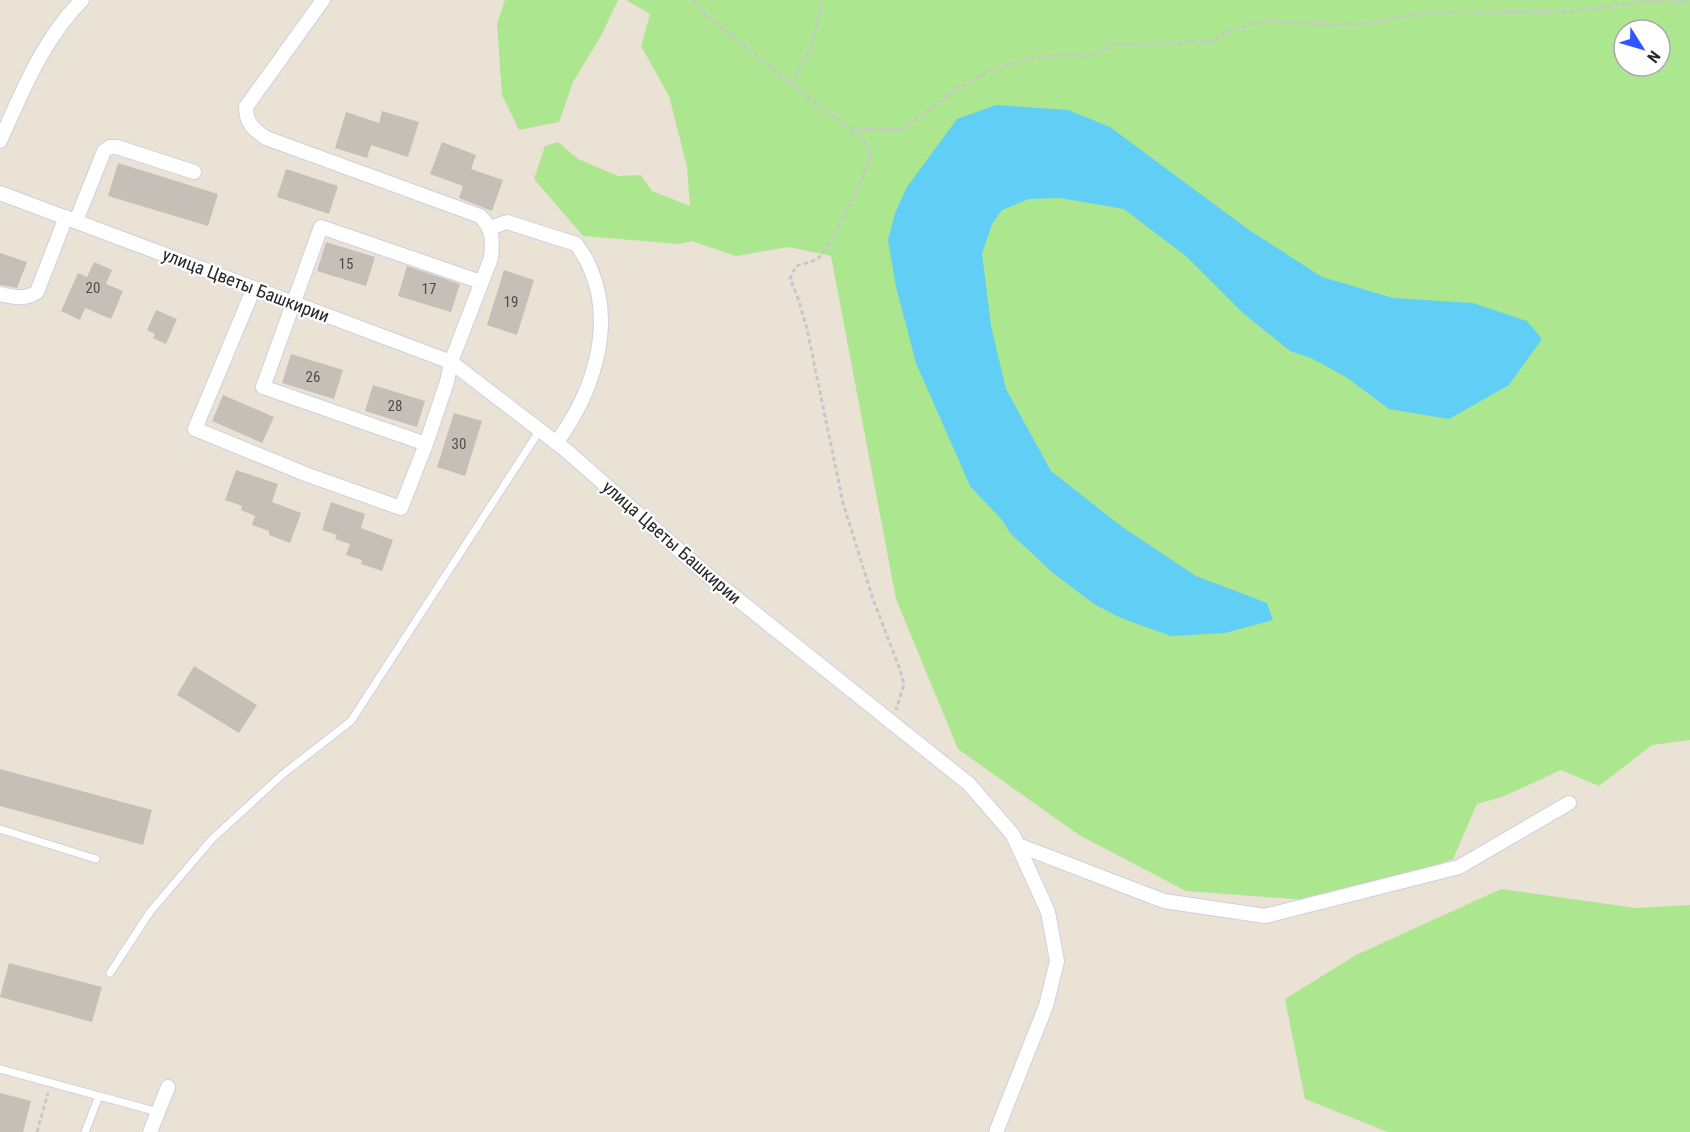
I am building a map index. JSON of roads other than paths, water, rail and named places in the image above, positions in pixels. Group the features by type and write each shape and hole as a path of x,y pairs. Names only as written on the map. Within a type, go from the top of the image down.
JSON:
{"street":[{"path":"0,141 7,109 50,39 68,14 82,0"},
{"path":"254,288 195,429 308,475 401,508 426,444 447,382 451,362 490,258 493,243 490,228 480,216 266,138 250,124 246,117 246,107 323,0"},
{"path":"0,294 14,298 30,296 37,292 104,151 110,147 117,147 194,172"},
{"name":"улица Цветы Башкирии","path":"0,193 451,362 556,443 706,574 969,784 1013,835 1018,845 1048,912 1057,961 1046,1006 996,1132"},
{"path":"490,228 507,222 576,244 591,268 599,299 601,335 599,352 590,381 568,427 556,443"},
{"path":"426,444 262,387 321,227 481,282"},
{"path":"1018,845 1164,901 1265,916 1458,867 1569,803"},
{"path":"150,1132 168,1087"}],"lane":[{"path":"110,973 150,912 212,839 283,774 351,720 540,430"},
{"path":"0,829 96,859"},
{"path":"0,1069 158,1112"},
{"path":"85,1132 99,1096"}],"water":[{"path":"996,105 1068,110 1110,127 1249,230 1322,277 1393,298 1473,303 1527,321 1542,339 1509,385 1449,419 1389,409 1346,377 1311,358 1290,351 1243,313 1187,257 1124,209 1060,198 1029,199 1002,210 992,224 982,254 991,326 1006,389 1051,471 1121,526 1196,576 1267,603 1273,620 1225,633 1171,636 1121,618 1094,604 1053,573 1010,533 1003,521 970,486 916,363 896,287 888,240 895,213 907,187 957,119"}]}
